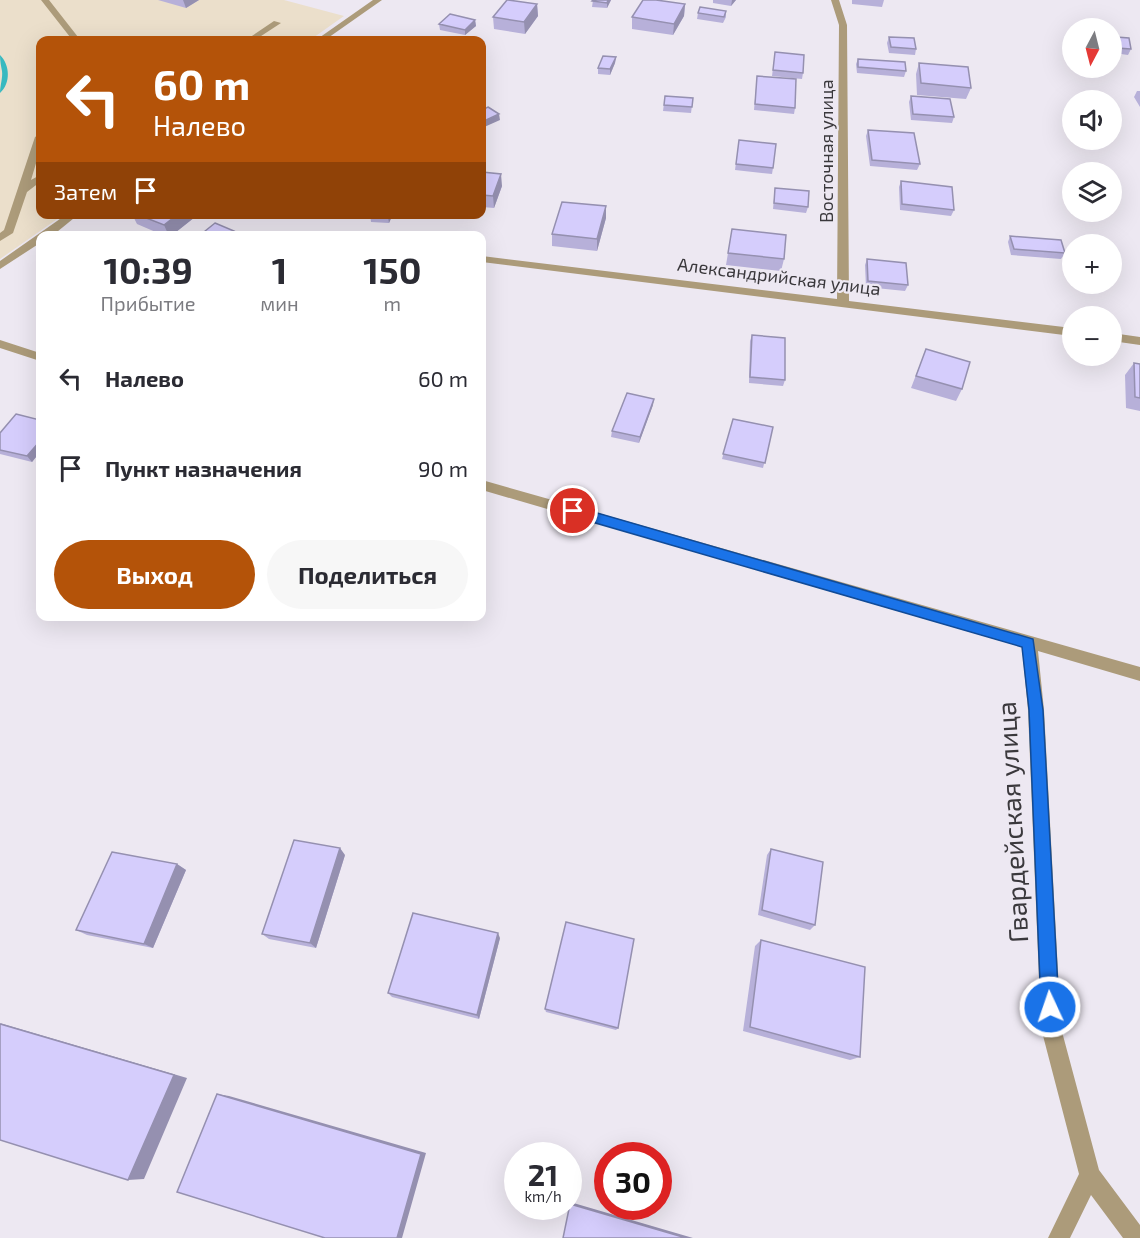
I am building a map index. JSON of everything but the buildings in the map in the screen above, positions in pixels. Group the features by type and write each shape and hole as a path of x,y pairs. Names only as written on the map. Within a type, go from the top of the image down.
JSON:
{"street":[{"path":"45,0 74,36"},
{"path":"326,36 378,0"},
{"name":"Восточная улица","path":"836,0 843,25 843,302"},
{"path":"256,36 277,23"},
{"path":"0,237 9,231 36,149"},
{"path":"23,190 36,181"},
{"path":"50,231 67,219"},
{"path":"0,266 36,241"},
{"name":"Александрийская улица","path":"486,259 1062,331"},
{"path":"1122,338 1140,341"},
{"path":"0,344 36,356"},
{"path":"486,486 1140,674"},
{"name":"Гвардейская улица","path":"1029,643 1036,710 1051,1028 1090,1175"},
{"path":"1059,1238 1090,1175 1136,1238"}],"shaded area":[{"path":"0,0 284,0 344,16 316,36 36,36 36,219 57,219 40,231 36,231 36,234 0,259"}],"waterway":[{"path":"0,57 6,74 0,91"}],"route":[{"path":"573,511 1029,643 1036,710 1050,1007"}]}
